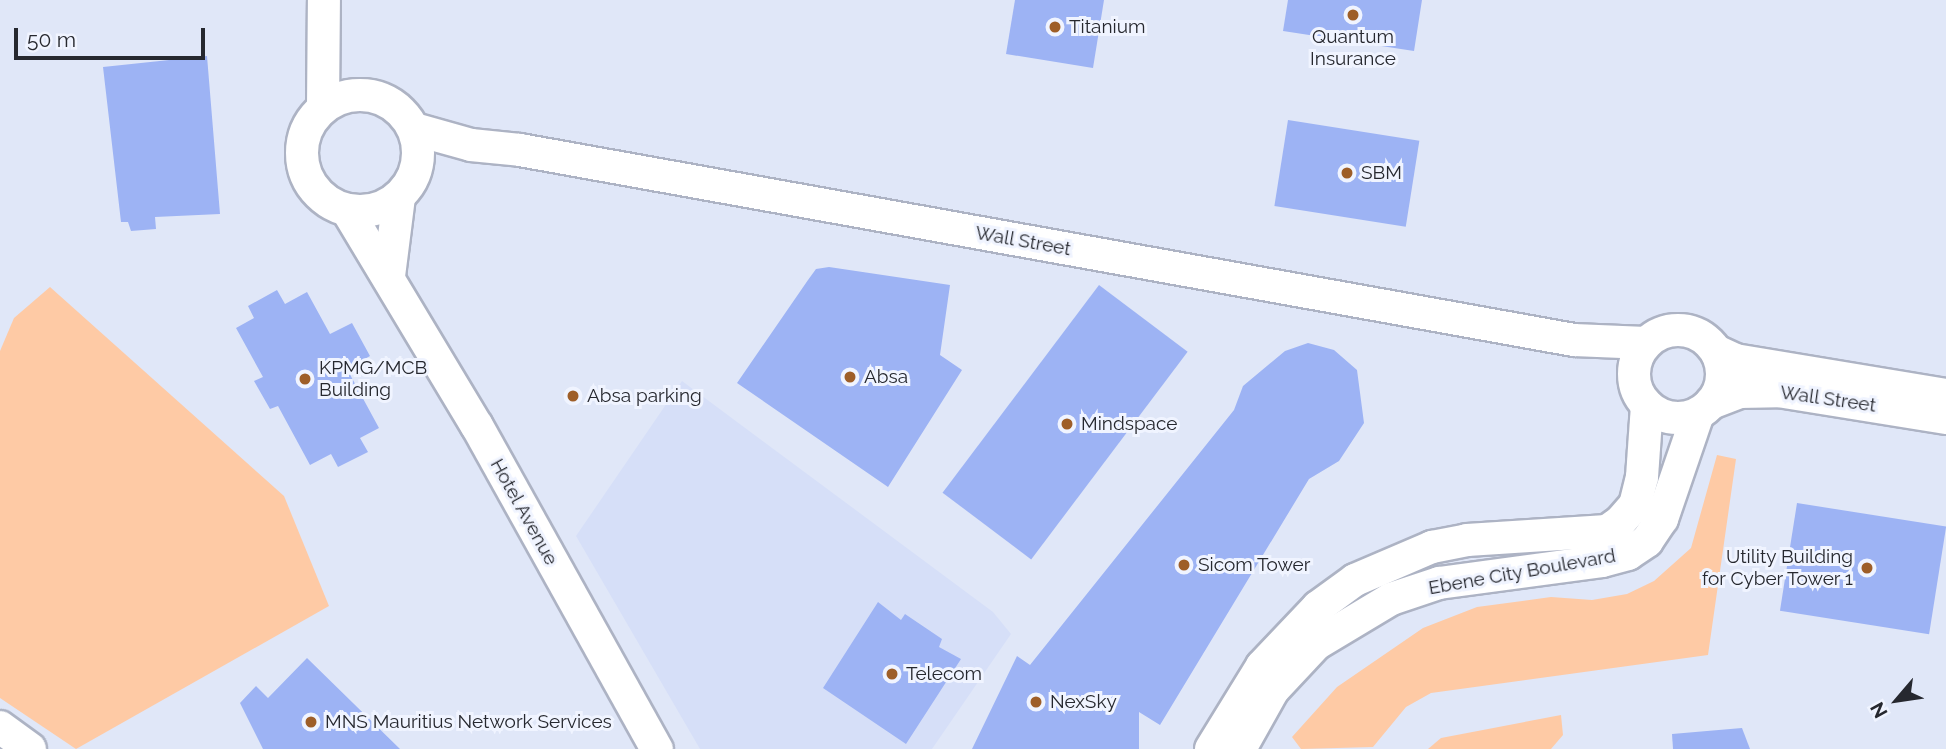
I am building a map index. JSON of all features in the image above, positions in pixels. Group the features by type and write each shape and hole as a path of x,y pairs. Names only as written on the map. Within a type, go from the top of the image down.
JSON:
{"street":[{"path":"323,107 324,0"},
{"path":"323,43 374,96 390,103 414,129 418,165 399,197 389,276"},
{"path":"374,96 339,98 323,107 303,138 302,157 316,191 347,210 383,207 399,197"},
{"name":"Wall Street","path":"414,129 471,145 520,150 1574,340 1646,343"},
{"name":"Wall Street","path":"418,165 471,145"},
{"name":"Hotel Avenue","path":"347,210 389,276 650,746"},
{"path":"1716,351 1722,377 1704,408 1671,417 1641,393 1638,355 1646,343 1657,335 1683,330 1697,334 1716,351 1735,360 1946,395"},
{"name":"Wall Street","path":"1574,340 1641,393"},
{"name":"Wall Street","path":"1704,408 1739,392 1778,391 1946,418"},
{"name":"Ebene City Boulevard","path":"1211,749 1262,666 1318,607 1355,580 1432,547 1467,540 1607,531 1620,522 1635,505 1642,477 1641,393"},
{"name":"Ebene City Boulevard","path":"1240,749 1273,691 1316,644 1391,599 1438,583 1602,561 1628,554 1647,541 1662,519 1704,408"},
{"path":"0,727 30,749"}],"shaded area":[{"path":"50,287 284,496 329,606 76,749 0,698 0,351 14,318"},
{"path":"682,381 993,612 1011,634 932,749 700,749 576,536"},
{"path":"1717,455 1736,459 1708,655 1431,693 1406,707 1373,747 1301,749 1292,737 1337,687 1423,628 1477,607 1551,597 1592,600 1627,594 1654,581 1691,548"},
{"path":"1561,715 1563,735 1551,749 1428,749 1441,738"}],"building":[{"name":"Titanium","path":"1015,0 1104,0 1093,68 1006,54"},
{"name":"Quantum Insurance","path":"1288,0 1422,0 1414,51 1283,31"},
{"path":"207,56 220,214 155,217 156,229 131,231 128,222 121,222 103,67"},
{"name":"SBM","path":"1288,120 1419,141 1406,227 1274,206"},
{"name":"Absa","path":"829,267 950,285 940,355 962,370 888,487 737,383 816,269"},
{"name":"Mindspace","path":"1099,285 1188,352 1031,559 943,493"},
{"name":"KPMG/MCB Building","path":"277,290 285,304 307,292 330,334 352,323 370,356 347,369 379,428 360,438 368,452 338,467 331,454 310,465 278,406 270,409 254,381 263,377 236,328 254,318 248,306"},
{"name":"Sicom Tower","path":"1308,343 1334,350 1357,370 1364,423 1339,461 1309,479 1160,725 1139,712 1139,749 972,749 1017,656 1030,665 1234,410 1243,386 1285,351"},
{"name":"Utility Building for Cyber Tower 1","path":"1797,503 1946,527 1929,634 1780,611"},
{"name":"Telecom","path":"878,602 901,620 905,614 942,639 939,647 961,659 906,744 823,688"},
{"name":"MNS Mauritius Network Services","path":"307,658 400,749 263,749 240,703 256,686 268,698"},
{"path":"1742,728 1750,749 1673,749 1672,734"}],"place":[{"name":"Quantum Insurance","path":"1353,15"},
{"name":"Titanium","path":"1055,27"},
{"name":"SBM","path":"1347,173"},
{"name":"Absa","path":"850,377"},
{"name":"KPMG/MCB Building","path":"305,379"},
{"name":"Absa parking","path":"573,396"},
{"name":"Mindspace","path":"1067,424"},
{"name":"Sicom Tower","path":"1184,565"},
{"name":"Utility Building for Cyber Tower 1","path":"1867,568"},
{"name":"Telecom","path":"892,674"},
{"name":"NexSky","path":"1036,702"},
{"name":"MNS Mauritius Network Services","path":"311,722"}]}
